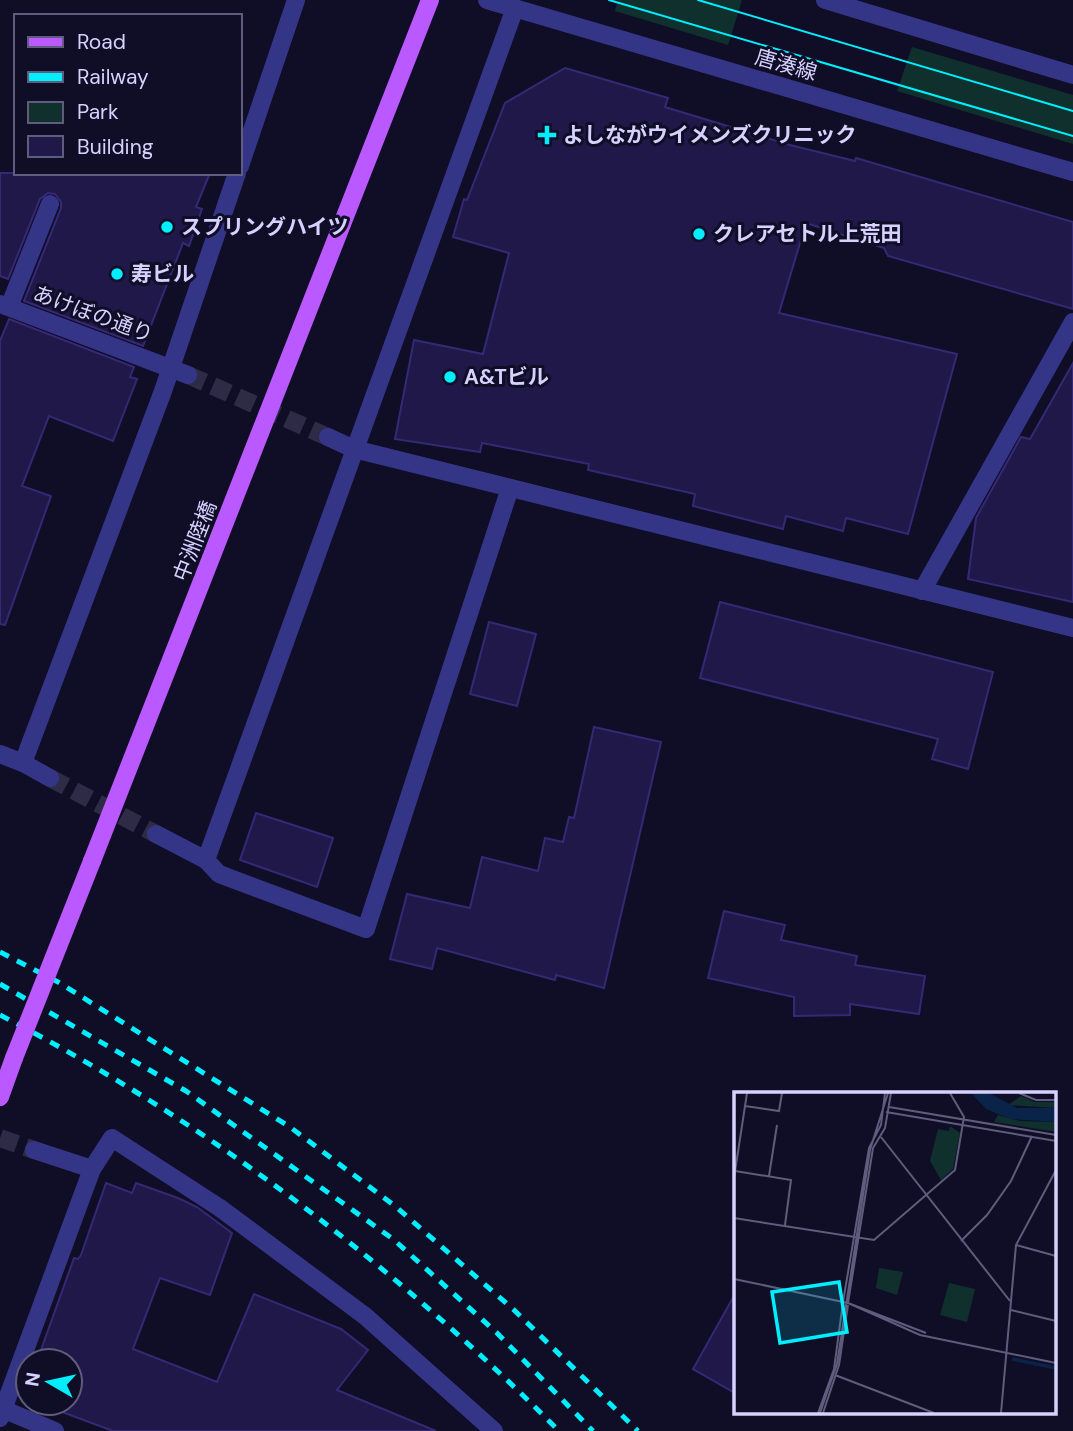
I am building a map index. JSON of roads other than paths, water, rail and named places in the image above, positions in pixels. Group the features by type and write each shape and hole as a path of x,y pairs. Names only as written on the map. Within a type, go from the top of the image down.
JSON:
{"main road":[{"name":"中洲陸橋","path":"0,1097 430,0"}],"street":[{"path":"242,160 296,0"},
{"name":"唐湊線","path":"488,0 1073,172"},
{"path":"825,0 1073,75"},
{"path":"206,860 515,8"},
{"path":"23,763 171,367 236,175"},
{"path":"4,306 50,204"},
{"name":"あけぼの通り","path":"4,306 188,375"},
{"path":"922,591 1073,322"},
{"path":"328,438 354,449 1073,628"},
{"path":"156,834 206,860 219,874 366,929 510,488"},
{"path":"0,754 50,778"},
{"path":"55,1431 1,1411 92,1169 112,1138 220,1208 365,1316 494,1431"},
{"path":"34,1150 92,1169"}],"tunnel":[{"path":"188,375 328,437"},
{"path":"50,778 156,834"},
{"path":"0,1138 34,1150"}],"tram line":[{"path":"609,0 1073,136"},
{"path":"698,0 1073,111"}],"railway":[{"path":"0,952 58,982 290,1127 395,1206 514,1310 638,1431"},
{"path":"0,984 186,1091 393,1239 497,1333 593,1431"},
{"path":"0,1015 152,1102 296,1201 431,1311 559,1431"}],"place":[{"name":"よしながウイメンズクリニック","path":"547,135"},
{"name":"スプリングハイツ","path":"167,227"},
{"name":"クレアセトル上荒田","path":"699,234"},
{"name":"寿ビル","path":"117,274"},
{"name":"A&Tビル","path":"450,377"}]}
